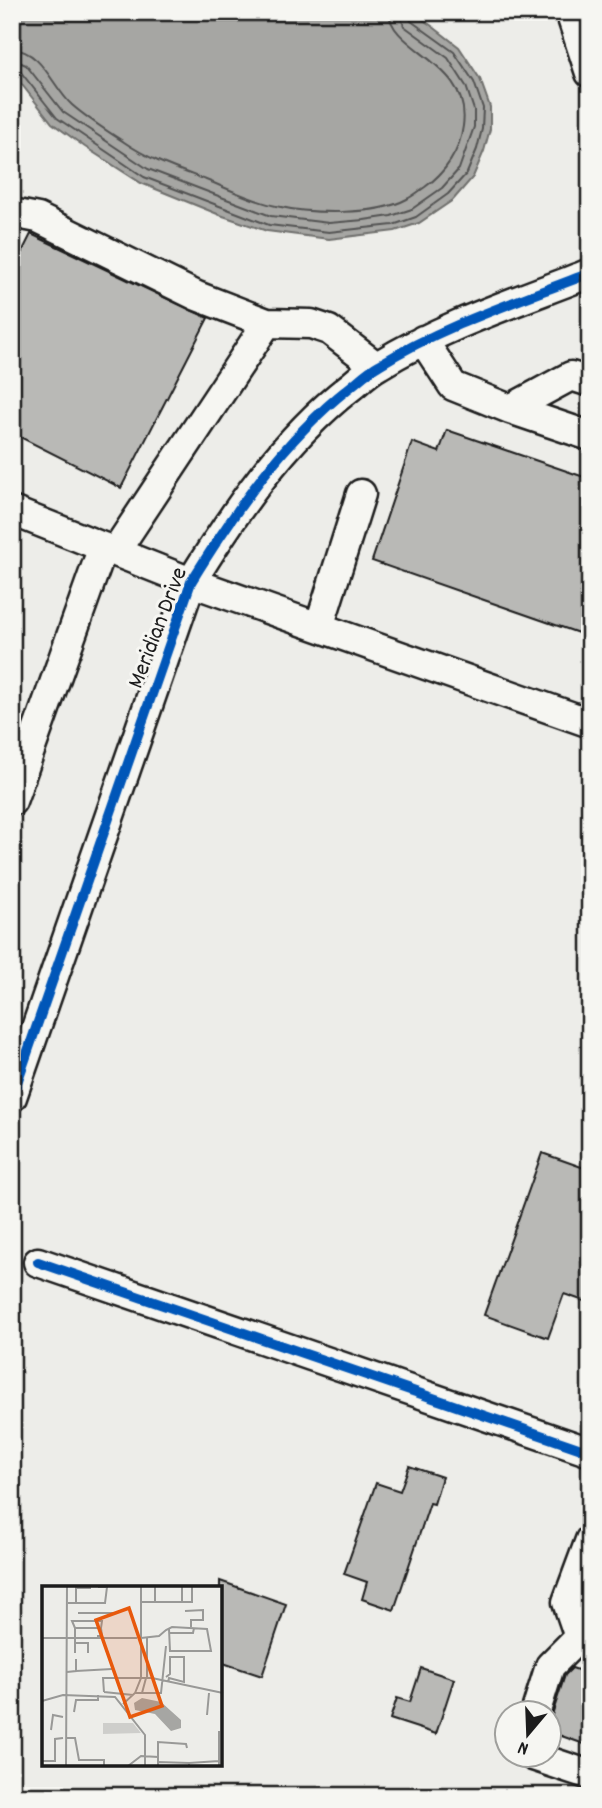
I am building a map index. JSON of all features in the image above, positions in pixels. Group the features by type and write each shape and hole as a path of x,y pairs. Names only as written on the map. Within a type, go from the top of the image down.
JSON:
{"street":[{"path":"570,12 590,73"},
{"path":"12,213 38,218 197,296 267,323 311,324 329,330 376,366"},
{"name":"Meridian Drive","path":"12,1097 191,582 221,534 278,457 324,407 376,366 423,340 590,273"},
{"path":"12,801 109,550 267,323"},
{"path":"423,340 453,386 590,436"},
{"path":"510,409 570,376 590,382"},
{"path":"318,627 361,494"},
{"path":"12,510 191,582 590,723"},
{"path":"38,1262 590,1452"},
{"path":"539,1700 550,1665 584,1639 567,1602 590,1540"},
{"path":"564,1766 590,1775"}],"water":[{"path":"12,12 405,12 416,15 459,47 480,79 490,107 490,129 473,177 453,200 419,223 395,231 329,239 267,231 141,183 52,123 12,72"}],"building":[{"path":"31,234 208,318 121,488 12,433 12,272"},
{"path":"447,430 590,479 590,637 372,561 412,442 439,452"},
{"path":"542,1153 590,1170 590,1303 564,1294 548,1338 484,1315"},
{"path":"409,1466 442,1477 434,1504 430,1503 394,1610 362,1599 367,1582 344,1574 376,1483 400,1491"},
{"path":"220,1581 286,1604 262,1676 222,1663"},
{"path":"421,1668 454,1679 436,1734 390,1719 397,1698 410,1702"},
{"path":"572,1668 590,1674 590,1746 564,1737 564,1700 557,1700 565,1675"}],"cycle path":[{"path":"12,1097 191,582 243,503 303,430 375,367 456,326 590,273"},
{"path":"38,1262 590,1452"}]}
